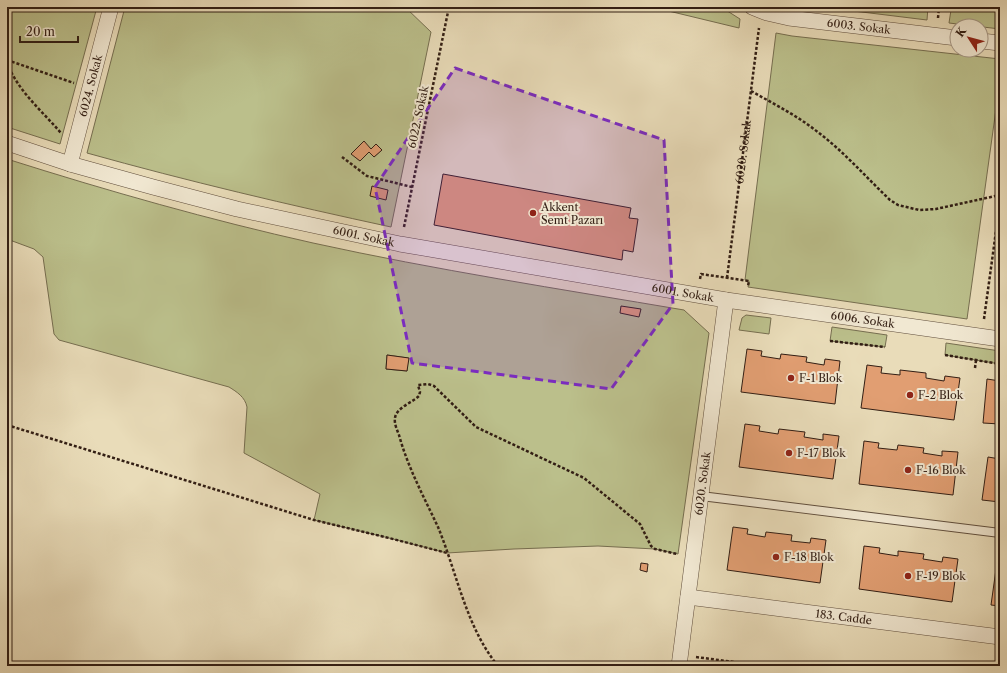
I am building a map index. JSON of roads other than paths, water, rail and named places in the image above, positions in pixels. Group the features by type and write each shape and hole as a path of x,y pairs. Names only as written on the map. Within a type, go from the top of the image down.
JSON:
{"street":[{"name":"6024. Sokak","path":"70,164 111,7"},
{"name":"6003. Sokak","path":"757,9 777,16 807,21 949,37"},
{"path":"989,42 1000,43"},
{"name":"6001. Sokak","path":"7,143 70,164 238,209 393,242 726,300"},
{"name":"6006. Sokak","path":"726,300 1000,339"},
{"name":"6020. Sokak","path":"679,660 726,300"},
{"name":"183. Cadde","path":"688,597 1000,637"}],"lane":[{"path":"701,496 1000,533"}],"place":[{"name":"Akkent Semt Pazarı","path":"533,213"},
{"name":"F-1 Blok","path":"791,378"},
{"name":"F-2 Blok","path":"910,395"},
{"name":"F-17 Blok","path":"789,453"},
{"name":"F-16 Blok","path":"908,470"},
{"name":"F-18 Blok","path":"776,557"},
{"name":"F-19 Blok","path":"908,576"}]}
